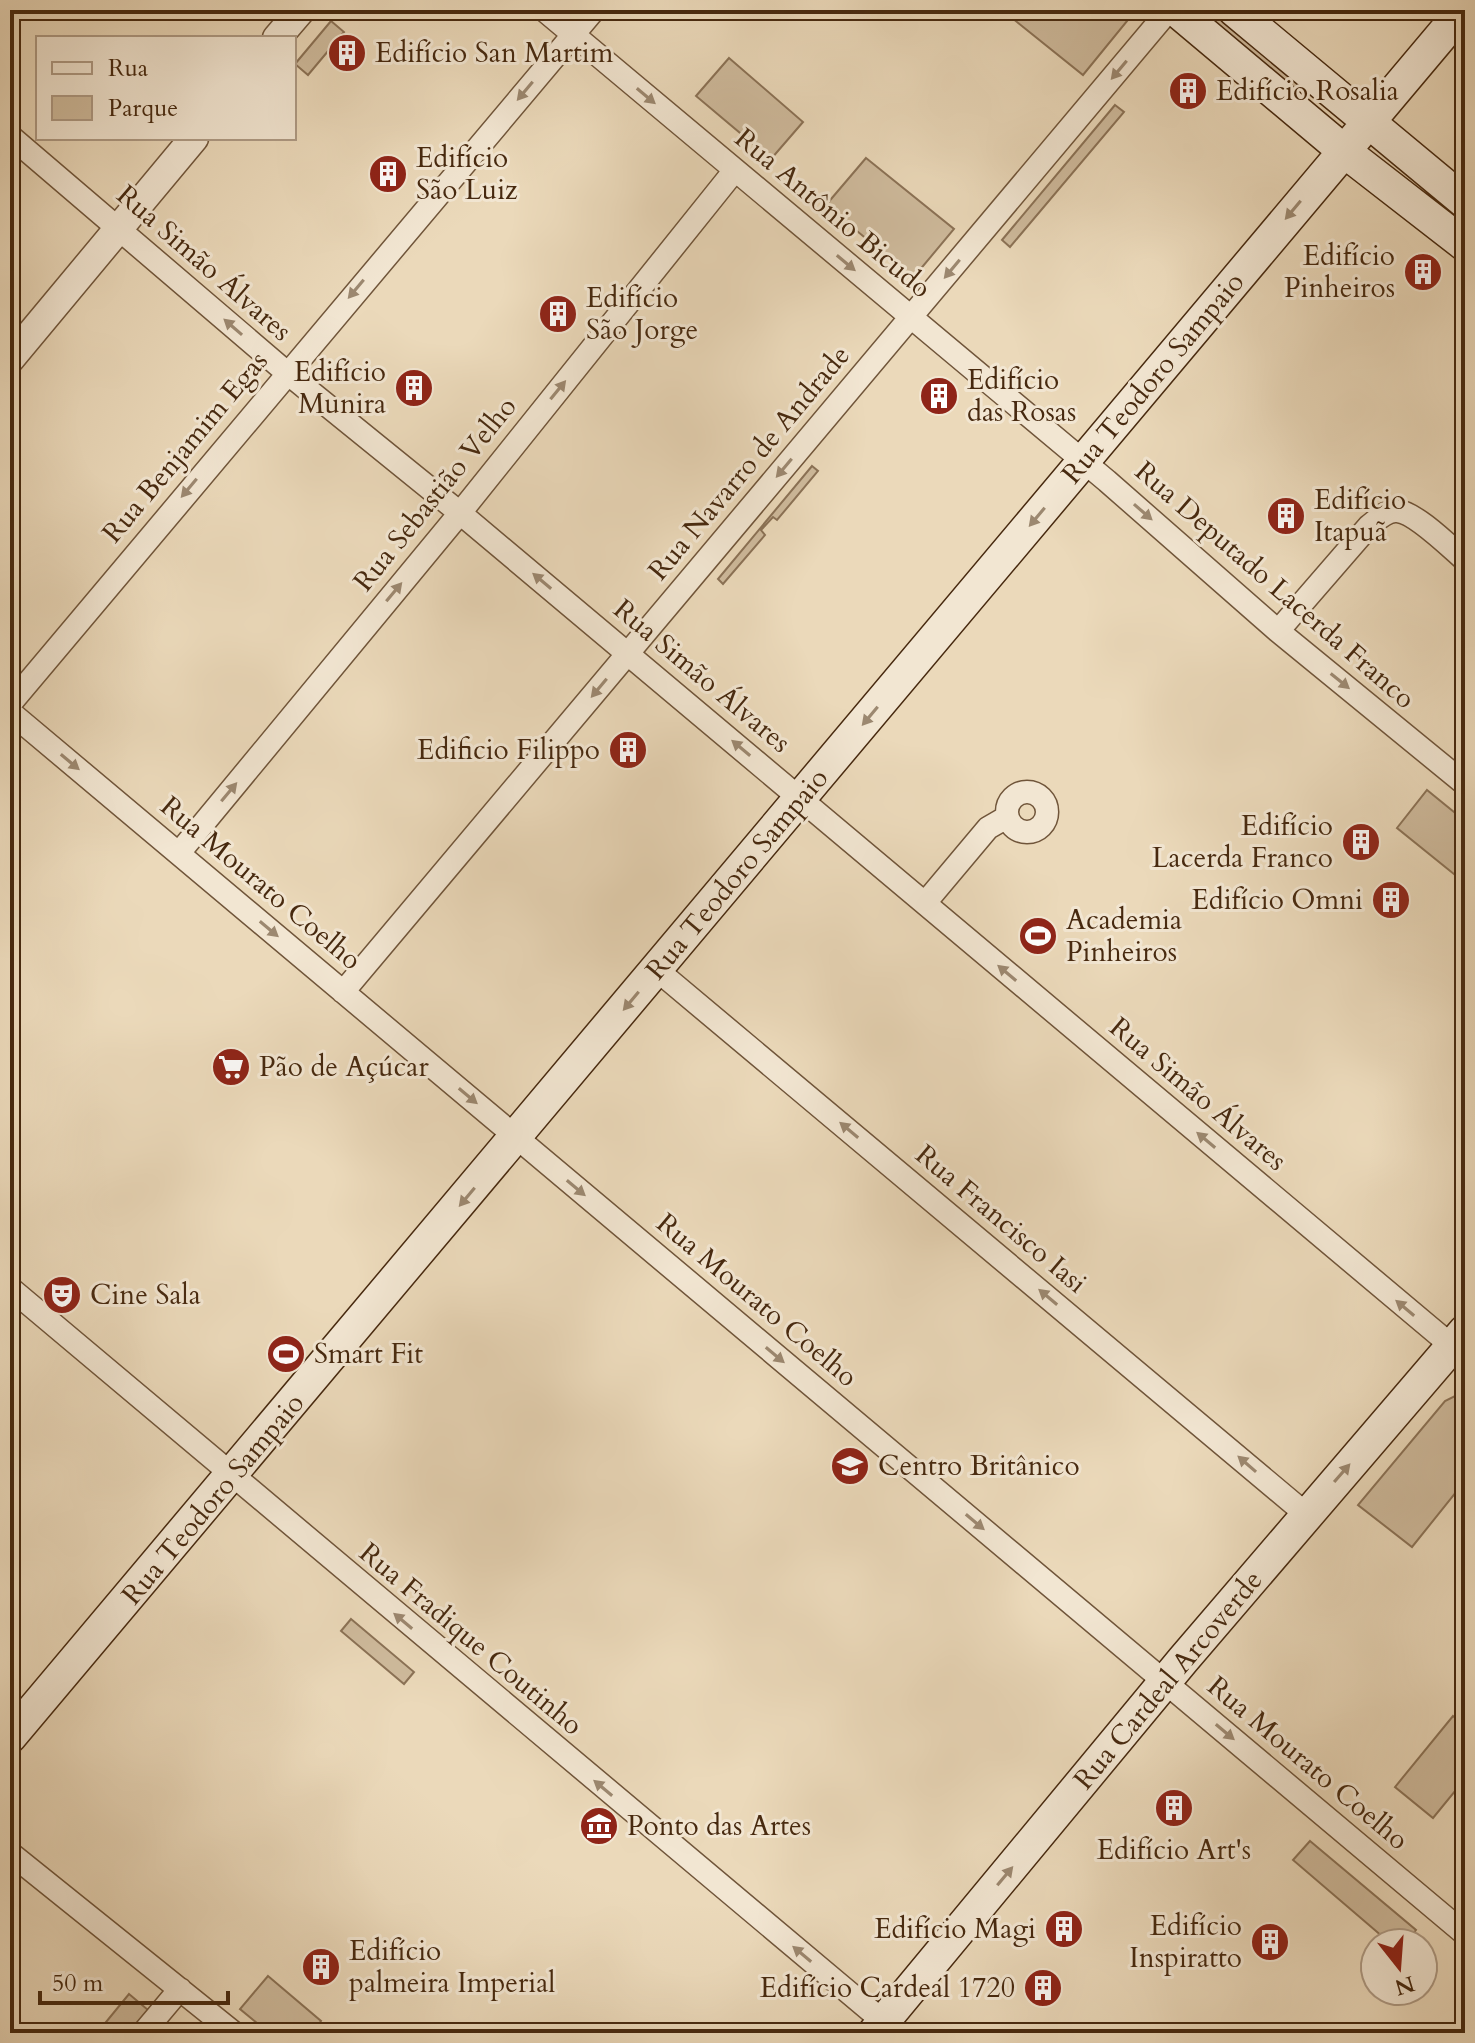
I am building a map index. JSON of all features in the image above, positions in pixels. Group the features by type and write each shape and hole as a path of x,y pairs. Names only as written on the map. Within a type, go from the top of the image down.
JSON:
{"main road":[{"path":"1176,10 1344,151 1465,245"},
{"path":"1234,10 1465,202"},
{"name":"Rua Teodoro Sampaio","path":"10,1737 232,1477 1463,10"},
{"name":"Rua Cardeal Arcoverde","path":"885,2029 1165,1682 1307,1515 1461,1345"}],"street":[{"path":"279,36 301,10"},
{"name":"Rua Antônio Bicudo","path":"544,10 1084,461"},
{"name":"Rua Benjamim Egas","path":"10,704 286,372 594,10"},
{"name":"Rua Navarro de Andrade","path":"343,992 1169,10"},
{"name":"Rua Simão Álvares","path":"10,136 286,372 1461,1345"},
{"path":"10,359 192,140"},
{"name":"Rua Sebastião Velho","path":"179,853 460,513 735,170"},
{"name":"Rua Deputado Lacerda Franco","path":"1084,461 1278,631 1465,784"},
{"path":"1278,631 1369,526 1386,512 1398,510 1414,518 1465,560"},
{"name":"Rua Mourato Coelho","path":"10,712 1465,1934"},
{"path":"925,903 988,828 1007,817"},
{"name":"Rua Francisco Iasi","path":"657,970 1307,1515"},
{"name":"Rua Fradique Coutinho","path":"10,1288 885,2029"},
{"path":"10,1853 234,2033"},
{"path":"143,2033 180,1989"}],"green space":[{"path":"1002,10 1125,10 1132,15 1083,75"},
{"path":"1198,10 1212,10 1309,92 1303,99"},
{"path":"331,21 344,32 308,75 296,63"},
{"path":"729,58 803,122 771,159 696,96"},
{"path":"1115,105 1124,112 1010,247 1002,240"},
{"path":"866,158 954,229 913,278 826,205"},
{"path":"812,466 818,471 777,520 773,517 761,530 765,535 723,584 718,579"},
{"path":"1427,790 1465,821 1465,883 1397,828"},
{"path":"1455,1396 1465,1398 1465,1481 1412,1547 1358,1505 1445,1401"},
{"path":"351,1619 414,1672 404,1684 341,1631"},
{"path":"1453,1716 1465,1726 1465,1779 1433,1818 1395,1787"},
{"path":"1310,1841 1412,1927 1371,1927 1293,1860"},
{"path":"268,1976 321,2021 312,2033 269,2033 240,2009"},
{"path":"129,1994 154,2015 139,2033 97,2033"}],"place":[{"name":"Edifício San Martim","path":"347,53"},
{"name":"Edifício Rosalia","path":"1188,91"},
{"name":"Edifício São Luiz","path":"388,174"},
{"name":"Edifício Pinheiros","path":"1423,272"},
{"name":"Edifício São Jorge","path":"558,314"},
{"name":"Edifício Munira","path":"414,388"},
{"name":"Edifício das Rosas","path":"939,396"},
{"name":"Edifício Itapuã","path":"1286,516"},
{"name":"Edificio Filippo","path":"628,750"},
{"name":"Edifício Lacerda Franco","path":"1361,842"},
{"name":"Edifício Omni","path":"1391,900"},
{"name":"Academia Pinheiros","path":"1038,936"},
{"name":"Pão de Açúcar","path":"231,1067"},
{"name":"Cine Sala","path":"62,1295"},
{"name":"Smart Fit","path":"286,1354"},
{"name":"Centro Britânico","path":"850,1466"},
{"name":"Edifício Art's","path":"1174,1808"},
{"name":"Ponto das Artes","path":"599,1826"},
{"name":"Edifício Magi","path":"1064,1929"},
{"name":"Edifício Inspiratto","path":"1270,1942"},
{"name":"Edifício palmeira Imperial","path":"321,1967"},
{"name":"Edifício Cardeal 1720","path":"1043,1988"}]}
